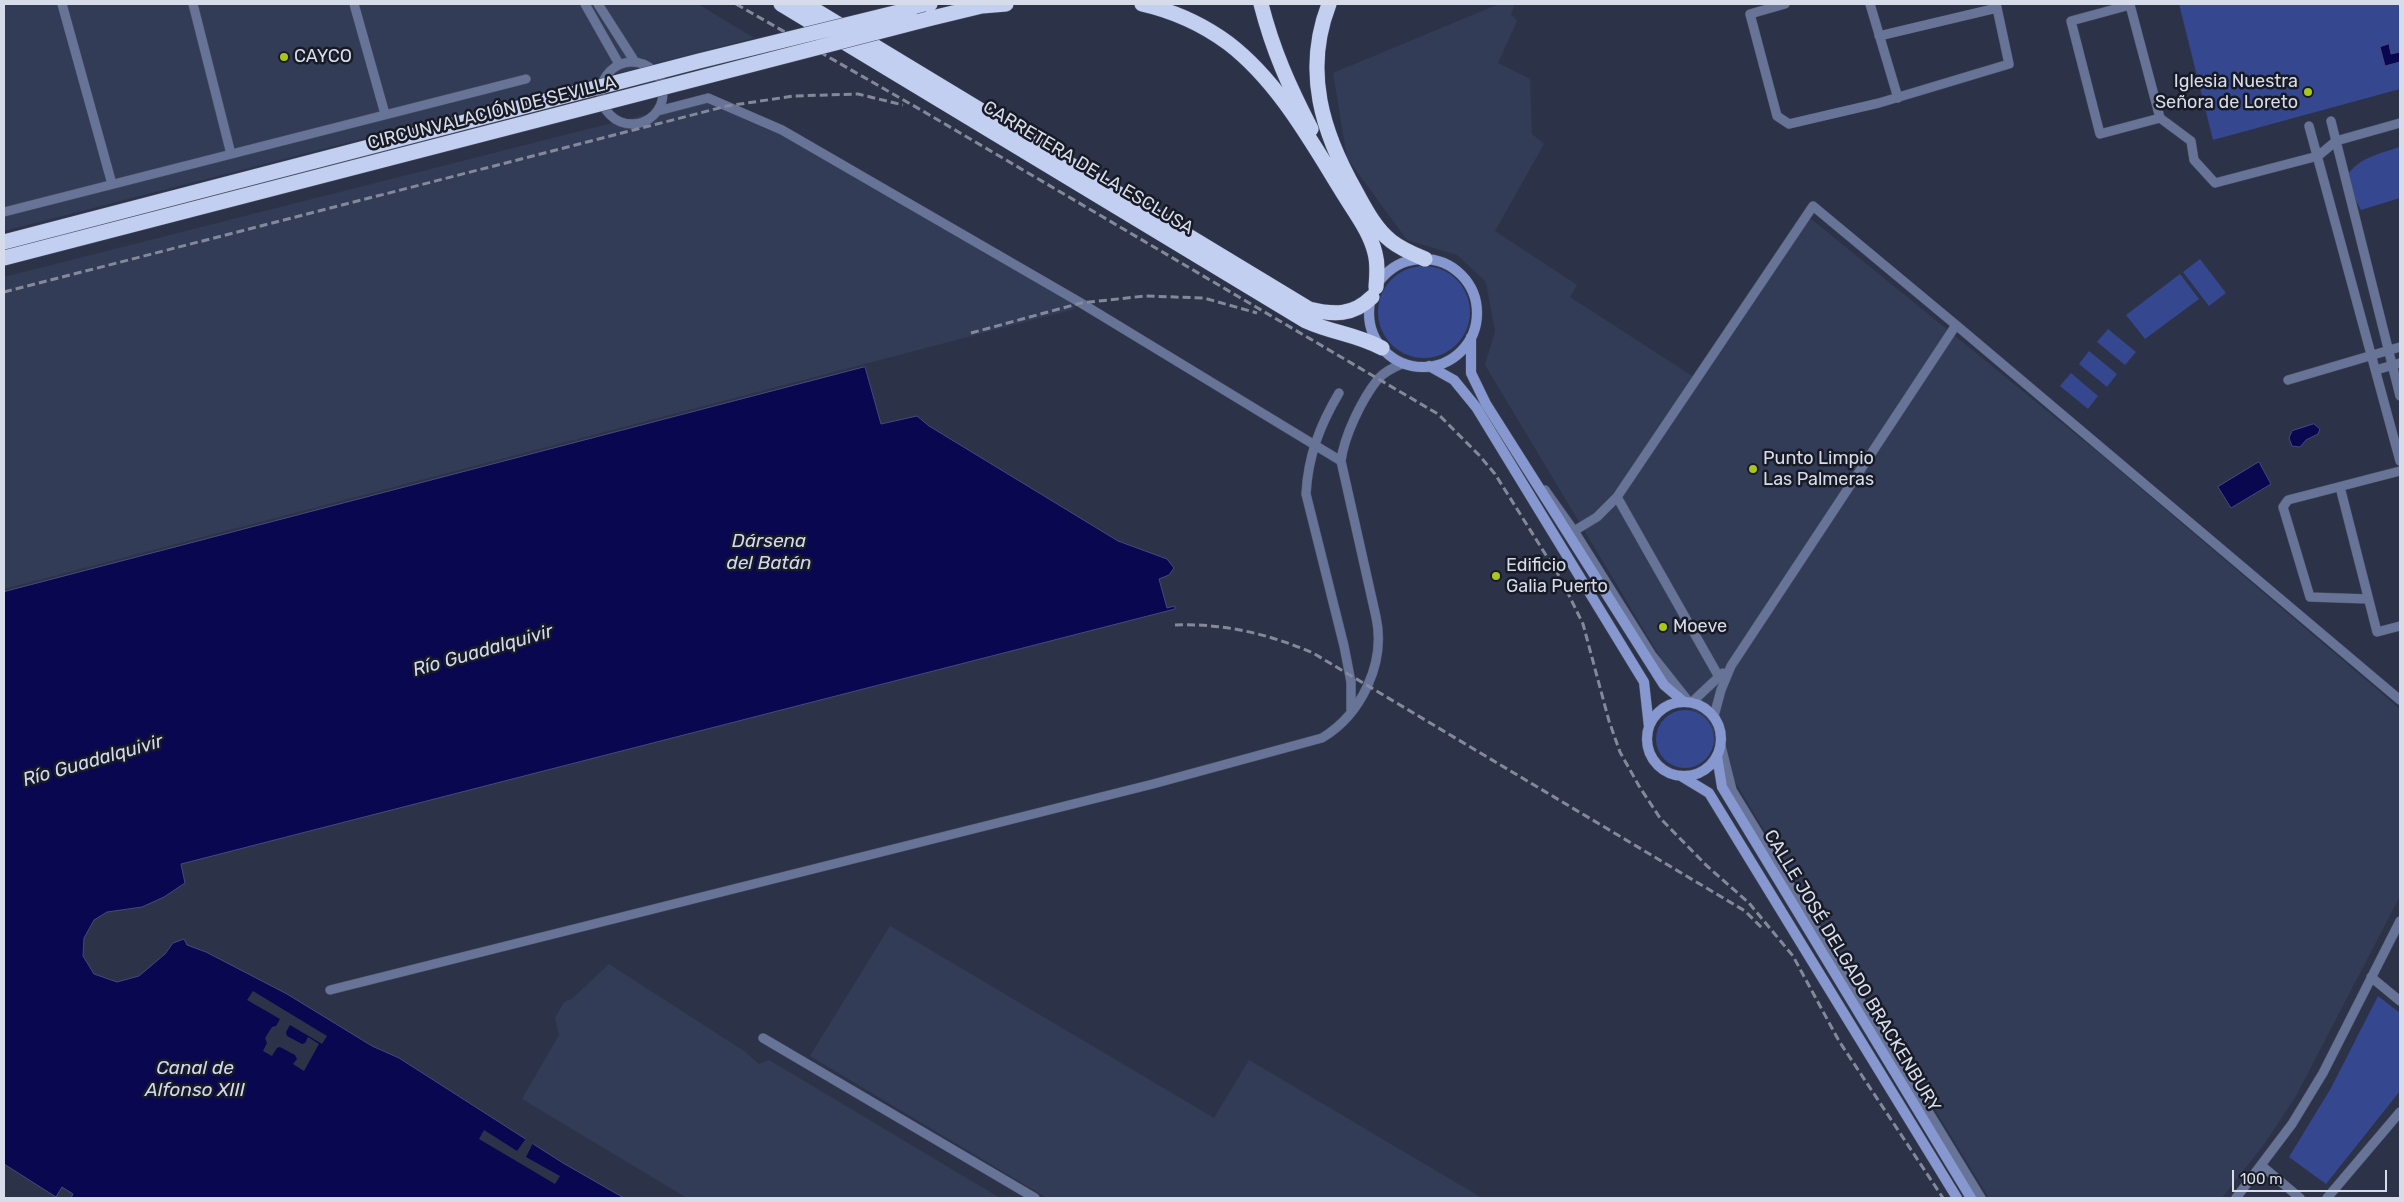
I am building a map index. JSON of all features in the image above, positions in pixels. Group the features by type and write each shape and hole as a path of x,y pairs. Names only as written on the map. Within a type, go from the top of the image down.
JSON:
{"highway":[{"name":"CARRETERA DE LA ESCLUSA","path":"781,4 1306,321 1363,338 1382,348"},
{"name":"CARRETERA DE LA ESCLUSA","path":"805,4 1309,309 1330,314 1352,312 1363,306 1374,292"},
{"name":"CIRCUNVALACIÓN DE SEVILLA","path":"4,242 709,58 930,4"},
{"name":"CIRCUNVALACIÓN DE SEVILLA","path":"4,258 928,19 986,5 1006,4"},
{"path":"1142,4 1161,8 1212,32 1242,56 1265,78 1332,164 1372,220 1391,240 1425,259"},
{"path":"1261,4 1271,41 1285,78 1369,236 1378,266 1374,292"},
{"path":"1329,4 1318,43 1317,79 1332,164"}],"main road":[{"path":"1472,337 1458,354 1440,364 1429,366 1404,364 1382,348 1371,325 1370,306 1374,292 1386,273 1400,264 1425,259 1446,263 1463,276 1470,285 1474,295 1477,316 1472,337 1471,373 1486,404 1664,685 1688,702"},
{"path":"1429,366 1454,380 1476,407 1644,682 1649,727 1647,741 1654,761 1664,770 1681,776 1702,772 1719,751 1720,730 1714,716 1700,705 1688,702 1671,704 1660,711 1649,727"},
{"name":"CALLE JOSÉ DELGADO BRACKENBURY","path":"1719,751 1722,787 1971,1198"},
{"name":"CALLE JOSÉ DELGADO BRACKENBURY","path":"1681,776 1709,793 1957,1198"}],"street":[{"path":"62,4 112,184"},
{"path":"193,4 231,154"},
{"path":"354,4 385,114"},
{"path":"585,4 619,64"},
{"path":"598,4 635,62"},
{"path":"1746,4 1777,116 1788,124 1898,98 2009,64 1997,6 1879,36"},
{"path":"1750,14 1785,4"},
{"path":"1870,4 1898,98"},
{"path":"2160,118 2100,134 2071,21 2130,5 2160,118 2191,141 2194,160 2215,183 2318,156 2336,140 2400,123"},
{"path":"658,111 663,93 658,76 652,69 635,62 619,64 610,70 602,85 601,102 606,112 615,120 633,125 643,123 658,111 708,98 782,130 1081,302 1340,461"},
{"path":"4,212 526,79"},
{"path":"2331,121 2388,351 2396,364 2400,396"},
{"path":"2309,126 2400,461"},
{"path":"1574,531 1597,518 1617,498 1813,206 2400,700"},
{"path":"1518,456 1556,504 1651,654 1688,702 1720,677 1730,666 1956,325"},
{"path":"2288,380 2400,347"},
{"path":"330,990 1153,784 1306,744 1334,730 1346,719 1368,686 1379,649 1380,632 1340,461 1346,435 1378,379 1390,369 1404,364"},
{"path":"2376,370 2396,364"},
{"path":"1340,393 1324,419 1313,445 1307,469 1306,494 1350,675 1351,710"},
{"path":"2368,599 2310,598 2283,507 2288,500 2400,471"},
{"path":"2340,487 2377,632 2400,626"},
{"path":"1617,498 1720,677"},
{"path":"1714,716 1730,666"},
{"path":"1719,751 1732,790 1981,1198"},
{"path":"2236,1198 2262,1166 2323,1073 2400,921"},
{"path":"2371,977 2400,1001"},
{"path":"763,1038 1035,1198"},
{"path":"2327,1198 2400,1112"},
{"path":"2262,1166 2300,1198"}],"shaded area":[{"path":"4,4 698,4 754,38 4,231"},
{"path":"1499,4 1515,4 1511,14 1517,21 1498,63 1530,79 1532,134 1544,144 1495,231 1577,285 1570,297 1700,381 1810,218 2105,458 2400,709 2400,896 2296,1096 2265,1143 2222,1198 1989,1198 1773,845 1485,365 1495,331 1486,282 1457,255 1407,240 1347,158 1333,73"},
{"path":"2179,4 2400,4 2400,89 2213,140"},
{"path":"703,100 777,132 1073,303 1075,309 4,589 4,277"},
{"path":"2400,147 2400,198 2361,210 2345,180 2349,173 2368,158"},
{"path":"2200,259 2226,293 2209,306 2183,272"},
{"path":"1415,266 1433,266 1450,273 1463,286 1470,303 1470,321 1463,338 1450,351 1433,358 1415,358 1398,351 1385,338 1378,321 1378,303 1385,286 1398,273"},
{"path":"2180,274 2199,299 2145,339 2126,315"},
{"path":"2108,329 2136,352 2125,365 2097,342"},
{"path":"2089,351 2117,374 2107,387 2079,364"},
{"path":"2071,373 2098,396 2088,409 2060,386"},
{"path":"1679,710 1691,710 1706,718 1714,733 1714,745 1706,760 1691,768 1679,768 1664,760 1656,745 1656,733 1664,718"},
{"path":"890,926 1214,1118 1249,1060 1482,1198 1047,1198 810,1056"},
{"path":"609,964 744,1051 759,1064 769,1060 1000,1198 687,1198 522,1099 559,1035 555,1018 564,1002 572,999"},
{"path":"2378,996 2400,1013 2400,1091 2326,1184 2289,1157 2331,1088"}],"water":[{"path":"2389,44 2391,54 2400,52 2400,62 2385,66 2380,47"},
{"name":"Dársena del Batán","path":"865,367 881,424 917,416 929,426 1118,541 1167,559 1174,568 1169,575 1159,579 1167,608 1175,606 1175,609 181,864 185,883 164,897 142,907 107,912 94,920 84,938 83,956 94,974 117,982 139,976 165,954 173,943 184,939 187,945 206,952 287,994 372,1046 399,1058 563,1163 624,1198 71,1198 73,1194 62,1187 56,1197 4,1164 4,592"},
{"path":"2314,424 2320,429 2318,434 2306,440 2300,447 2292,446 2289,438 2292,431"},
{"path":"2259,462 2271,484 2231,508 2218,487"}],"pier":[{"path":"253,991 327,1036 322,1044 290,1025 286,1032 287,1036 302,1044 305,1043 308,1037 319,1044 304,1071 293,1064 297,1059 295,1055 280,1047 277,1048 272,1056 263,1051 267,1043 265,1038 280,1019 247,1000"},
{"path":"484,1130 517,1151 527,1137 534,1141 526,1157 560,1176 555,1184 479,1139"}],"railway":[{"path":"736,4 921,110 1438,414 1495,474 1561,579 1583,624 1609,721 1620,752 1639,786 1660,818 1707,866 1749,903 1793,956 1839,1041 1943,1198"},
{"path":"4,292 727,106 794,96 858,94 903,105"},
{"path":"971,333 1081,303 1145,296 1204,298 1257,313"},
{"path":"1175,625 1211,626 1246,631 1280,640 1313,653 1745,911 1763,929"}],"place":[{"name":"CAYCO","path":"284,57"},
{"name":"Iglesia Nuestra Señora de Loreto","path":"2308,92"},
{"name":"Punto Limpio Las Palmeras","path":"1753,469"},
{"name":"Edificio Galia Puerto","path":"1496,576"},
{"name":"Moeve","path":"1663,627"}],"water label":[{"name":"Río Guadalquivir","path":"483,651"},
{"name":"Río Guadalquivir","path":"93,761"},
{"name":"Canal de Alfonso XIII","path":"195,1080"}]}
